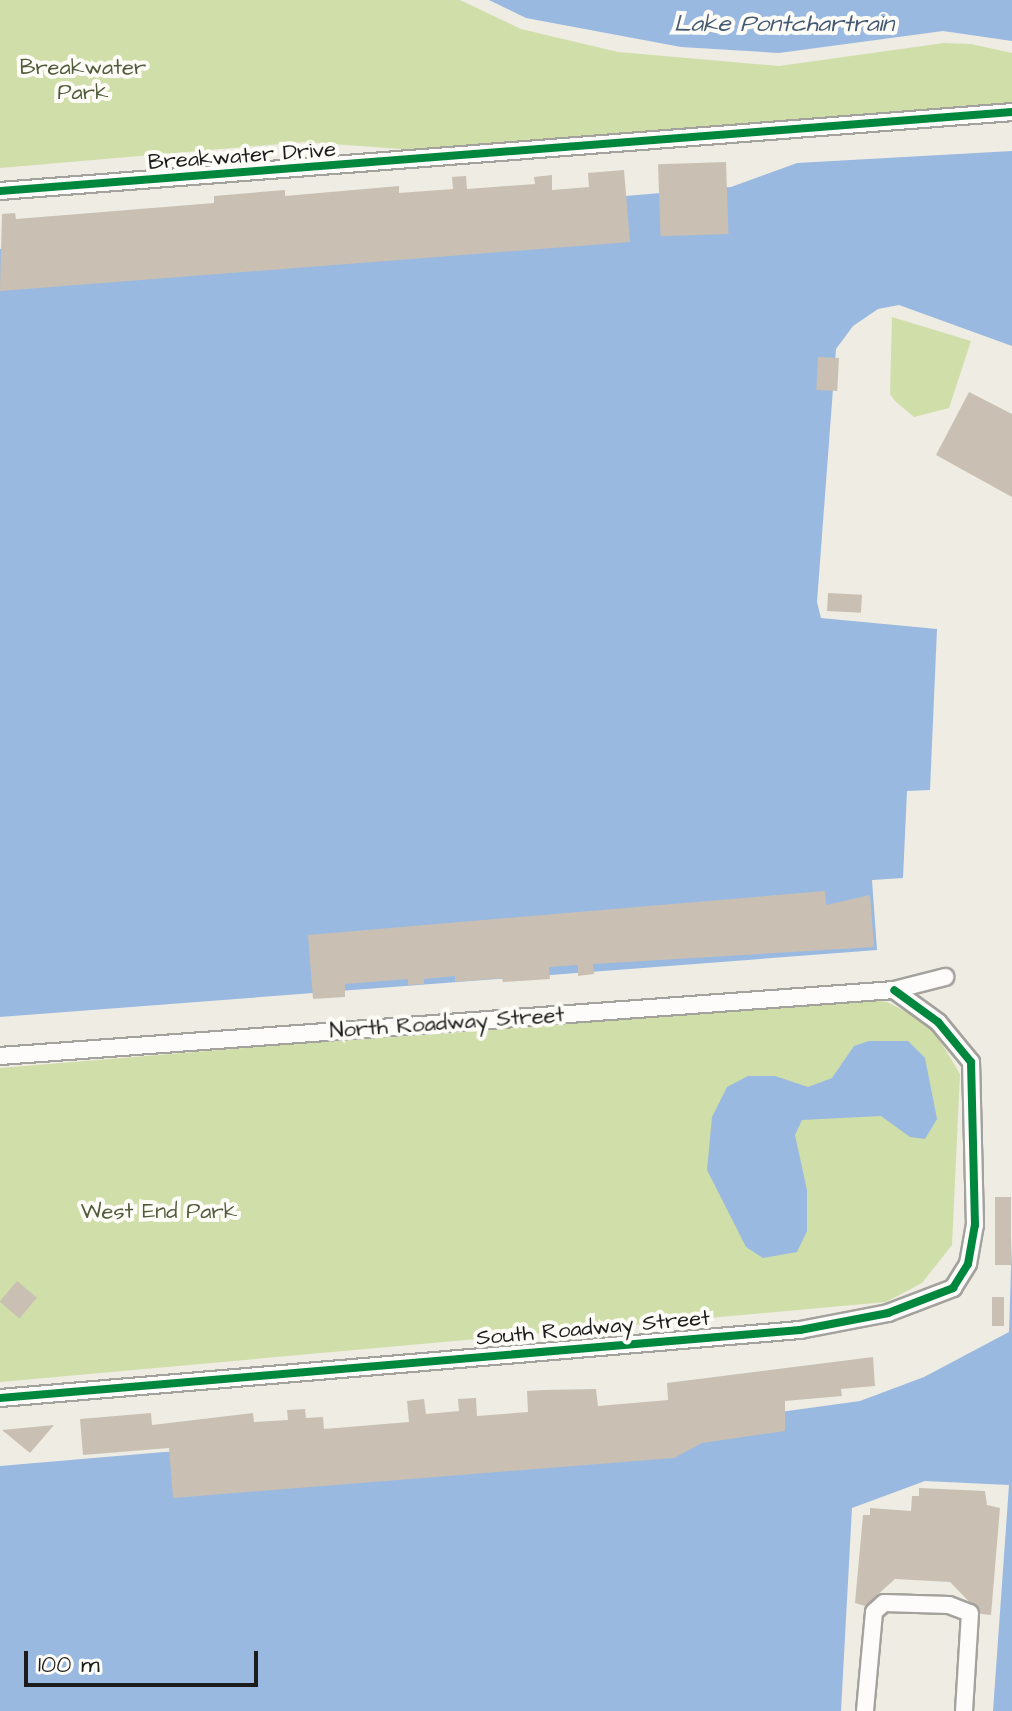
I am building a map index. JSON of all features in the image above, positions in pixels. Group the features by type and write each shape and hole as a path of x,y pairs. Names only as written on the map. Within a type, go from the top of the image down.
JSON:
{"street":[{"name":"Breakwater Drive","path":"0,191 1012,112"},
{"name":"North Roadway Street","path":"0,1056 894,990 945,977"},
{"name":"South Roadway Street","path":"0,1398 800,1330 888,1313 953,1288 968,1264 975,1225 971,1062 938,1022 894,990"},
{"path":"865,1711 874,1612 884,1603 949,1605 970,1613 964,1711"}],"green space":[{"name":"Breakwater Park","path":"0,0 460,0 521,29 618,52 779,66 944,43 971,44 1012,53 1012,105 430,151 304,142 0,168"},
{"path":"892,317 971,341 949,408 914,417 890,394"},
{"name":"West End Park","path":"858,998 887,1002 930,1024 960,1074 952,1245 922,1283 886,1302 0,1382 0,1068"}],"water":[{"name":"Lake Pontchartrain","path":"489,0 1012,0 1012,41 943,31 779,53 681,47 526,18"},
{"path":"1012,151 1012,346 899,305 878,309 853,326 836,349 817,602 821,618 937,629 930,790 907,791 903,878 872,880 877,950 0,1017 0,249 731,187 797,163"},
{"path":"869,1041 908,1041 925,1058 937,1119 925,1139 910,1137 881,1116 802,1120 795,1135 807,1190 807,1231 797,1252 763,1258 746,1247 707,1170 712,1117 727,1087 748,1076 775,1076 808,1087 832,1078 854,1046"},
{"path":"1012,1238 1012,1711 993,1711 1009,1485 925,1481 852,1508 841,1711 0,1711 0,1466 164,1452 708,1422 860,1401 924,1377 1009,1332"}],"building":[{"path":"726,162 729,234 661,236 658,164"},
{"path":"624,170 630,242 0,291 2,214 15,213 16,219 214,203 214,196 285,190 285,196 399,186 399,193 453,189 452,177 466,176 467,189 535,184 534,177 552,175 552,190 589,187 588,173"},
{"path":"818,357 839,358 837,391 816,390"},
{"path":"969,392 1012,414 1012,497 936,455"},
{"path":"828,593 862,595 861,613 827,611"},
{"path":"825,891 826,905 870,895 874,947 593,964 594,974 578,976 578,965 549,967 550,979 503,982 502,978 455,982 455,976 424,979 424,984 408,985 408,979 345,984 345,997 313,999 308,935"},
{"path":"995,1197 1011,1197 1011,1265 995,1265"},
{"path":"17,1281 37,1298 20,1318 0,1302"},
{"path":"992,1297 1004,1297 1004,1326 992,1326"},
{"path":"873,1357 875,1386 841,1389 842,1396 785,1401 785,1431 702,1443 674,1458 173,1498 169,1448 83,1455 80,1419 151,1413 152,1425 253,1413 254,1422 288,1420 287,1410 305,1409 306,1418 323,1417 324,1429 409,1422 407,1401 424,1399 426,1414 459,1411 458,1399 476,1398 477,1416 528,1412 527,1391 596,1389 598,1406 668,1400 667,1383"},
{"path":"54,1425 30,1453 2,1430"},
{"path":"919,1488 985,1491 987,1505 1000,1508 991,1615 981,1614 950,1582 895,1579 865,1606 855,1603 863,1515 870,1515 870,1508 911,1511 912,1496 919,1496"}],"cycle path":[{"path":"0,191 1012,112"},
{"path":"0,1398 800,1330 888,1313 953,1288 968,1264 975,1225 971,1062 938,1022 894,990"}]}
